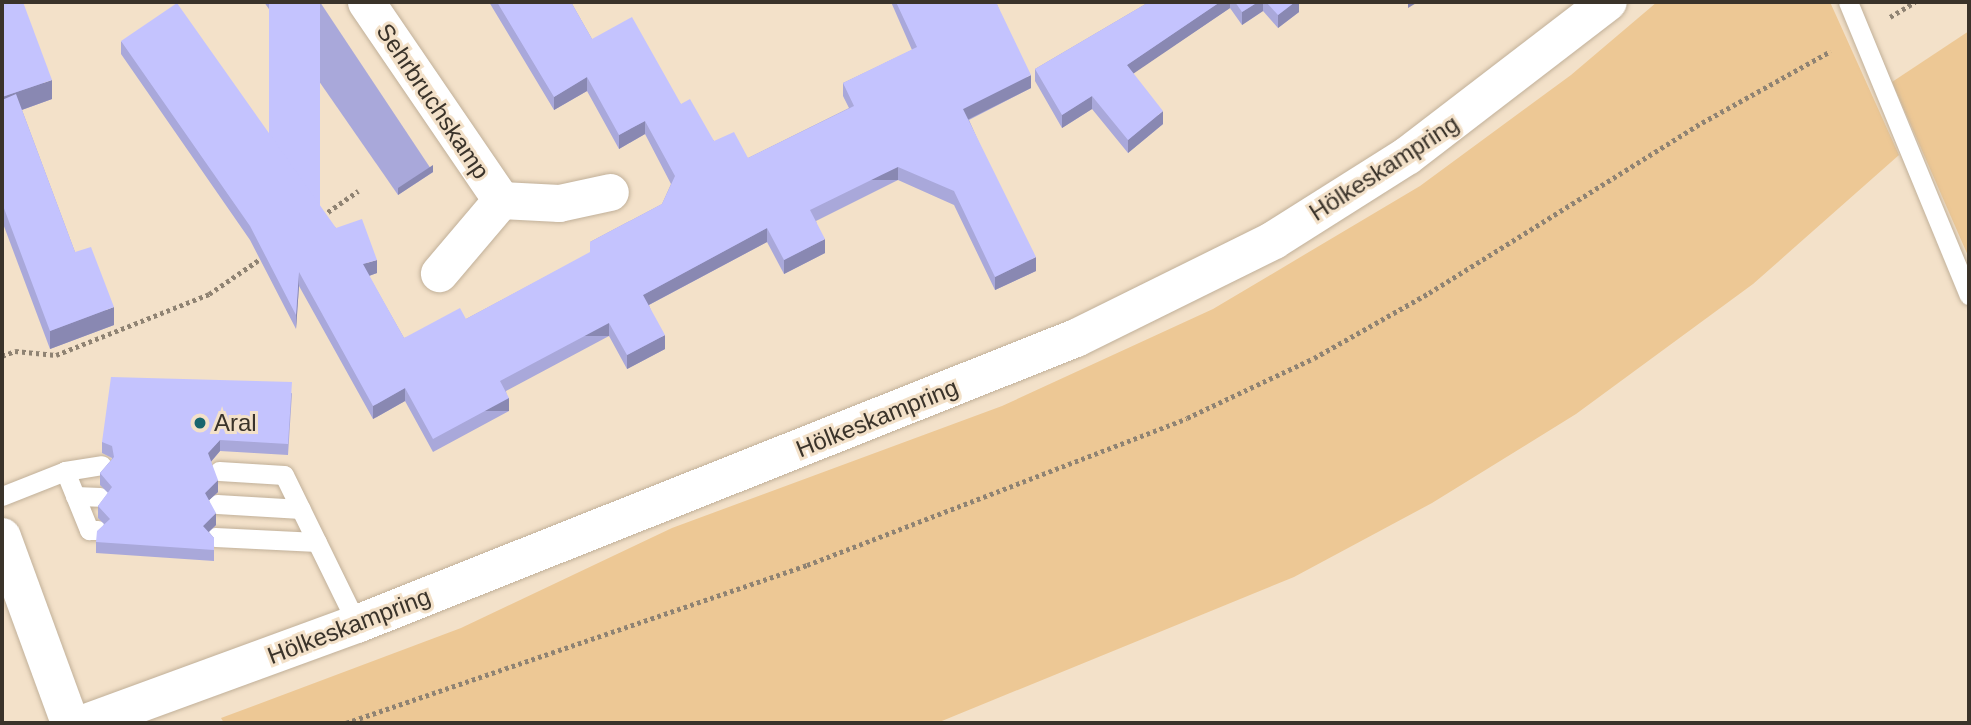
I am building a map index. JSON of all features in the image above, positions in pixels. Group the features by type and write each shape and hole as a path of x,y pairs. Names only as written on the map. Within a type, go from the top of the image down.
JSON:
{"main road":[{"name":"Hölkeskampring","path":"86,723 357,624 1125,314 1274,240 1407,156 1608,2"},
{"path":"2,537 70,723"}],"street":[{"name":"Sehrbruchskamp","path":"366,2 501,200"},
{"name":"Sehrbruchskamp","path":"501,200 559,203 610,192"},
{"name":"Sehrbruchskamp","path":"439,273 501,200"}],"lane":[{"path":"1848,2 1864,33 1969,295"},
{"path":"2,496 65,471 102,465"},
{"path":"65,471 89,530 98,530"},
{"path":"219,471 284,475 357,624"},
{"path":"75,496 100,497"},
{"path":"217,504 301,509"},
{"path":"215,537 317,542"}],"path":[{"path":"346,723 807,565 1188,418 1314,358 1429,293 1696,126 1864,33"},
{"path":"312,223 358,191"},
{"path":"2,356 15,351 56,355 209,294 267,254"}],"shaded area":[{"path":"1657,2 1830,2 1899,155 1753,284 1576,414 1432,503 1294,577 937,723 224,723 221,718 461,628 672,528 1002,406 1213,309 1420,186 1571,75"},
{"path":"1969,31 1969,258 1892,82"}],"building":[{"path":"2,2 23,2 52,80 2,97"},
{"path":"269,2 320,2 320,228 269,228"},
{"path":"497,2 571,2 592,39 632,17 681,104 690,99 714,141 734,132 748,158 854,106 843,83 917,47 896,2 996,2 1031,75 963,109 1036,257 995,277 954,191 898,167 810,210 825,239 784,260 767,228 643,295 665,335 627,355 609,323 500,381 509,398 433,439 405,388 373,406 299,272 296,315 250,226 121,41 177,3 336,228 362,219 377,260 363,264 404,338 460,308 466,319 590,252 590,242 662,204 675,176 645,121 619,135 587,77 554,97"},
{"path":"1149,2 1220,2 1127,65 1163,111 1128,140 1092,96 1062,115 1035,69"},
{"path":"1235,2 1258,2 1242,12"},
{"path":"1266,2 1295,2 1278,15"},
{"path":"16,94 75,252 91,247 114,307 50,331 2,203 2,100"},
{"path":"111,377 292,382 288,444 220,440 208,453 218,480 205,493 216,513 203,526 214,538 214,550 96,542 97,531 110,519 98,506 112,487 100,473 114,457 112,446 102,442"}],"place":[{"name":"Aral","path":"200,423"}]}
